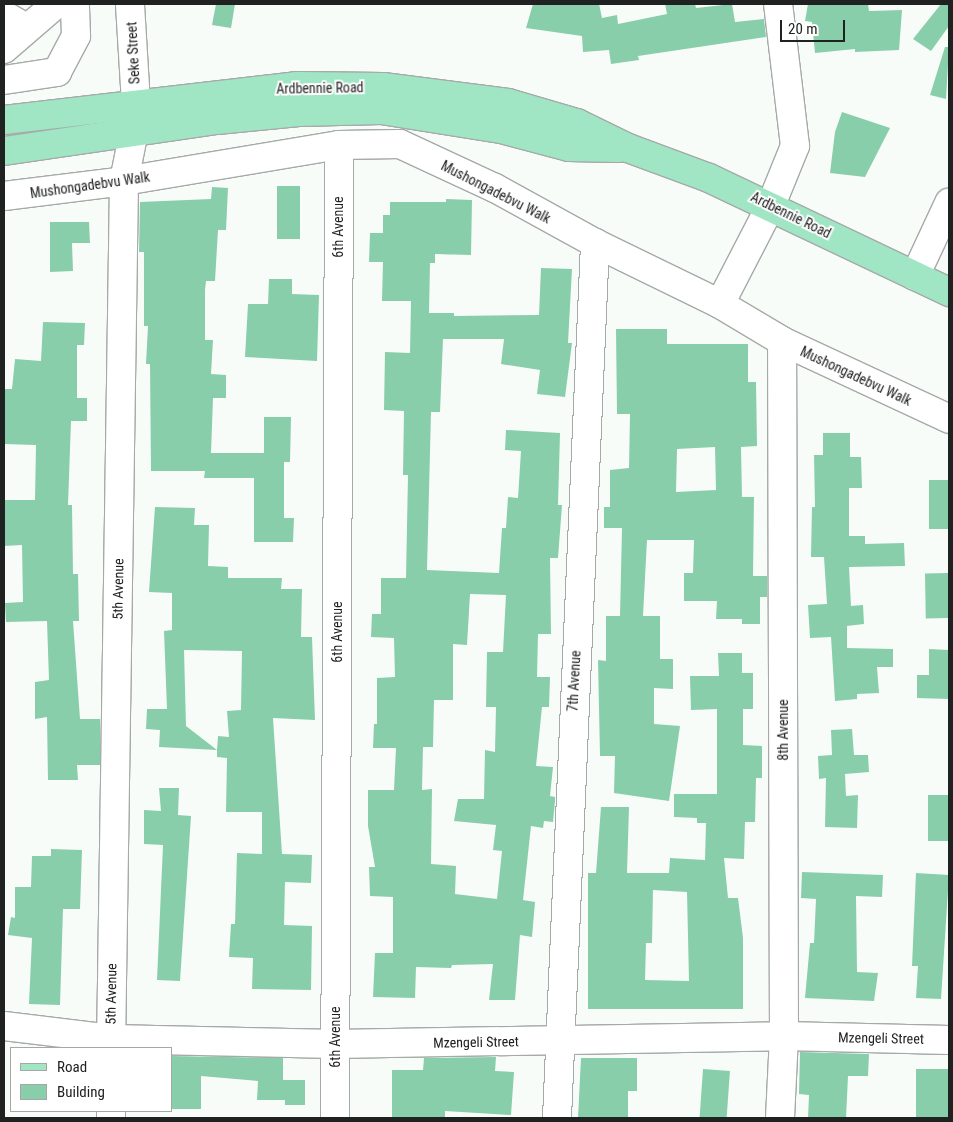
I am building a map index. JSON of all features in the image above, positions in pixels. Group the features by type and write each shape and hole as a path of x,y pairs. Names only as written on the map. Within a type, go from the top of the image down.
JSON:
{"main road":[{"name":"Ardbennie Road","path":"4,120 136,103 296,86 347,85 432,91 508,103 577,123 628,148 771,205 949,292"},
{"name":"Ardbennie Road","path":"4,151 134,131 299,112 381,110 501,129 569,147 628,148"}],"street":[{"path":"4,49 15,21 56,4"},
{"path":"4,80 57,72 76,36 75,4"},
{"name":"Seke Street","path":"130,4 136,103 134,131"},
{"path":"720,304 771,205 795,146 778,4"},
{"name":"5th Avenue","path":"111,1043 124,181 134,131"},
{"name":"Mushongadebvu Walk","path":"4,196 124,181 339,145 400,144 495,188 595,244 720,304 782,341 949,419"},
{"name":"6th Avenue","path":"335,1118 339,145"},
{"path":"915,276 949,204"},
{"name":"7th Avenue","path":"557,1118 558,1041 595,244"},
{"name":"8th Avenue","path":"780,1118 784,1036 782,341"},
{"name":"Mzengeli Street","path":"4,1026 111,1043 335,1044 784,1036 949,1040"}],"building":[{"path":"216,4 235,4 231,28 212,25"},
{"path":"533,4 599,4 602,18 617,15 618,24 667,14 665,4 695,4 696,8 732,4 735,22 764,19 766,37 638,56 639,60 611,64 609,50 583,52 582,36 526,28"},
{"path":"808,4 868,4 869,11 902,10 899,50 855,52 855,49 815,53 812,22 805,21"},
{"path":"941,4 949,4 949,26 931,51 913,39"},
{"path":"945,47 949,47 946,99 930,95"},
{"path":"842,112 890,128 865,177 830,173 835,132"},
{"path":"277,186 300,186 300,239 277,239"},
{"path":"212,187 228,188 226,230 218,230 215,281 206,281 205,290 205,340 213,340 211,374 226,375 226,398 213,398 211,453 264,453 264,417 291,417 290,462 284,462 284,518 294,518 293,542 254,542 254,478 204,478 205,471 151,471 150,364 146,364 148,326 144,326 144,252 139,252 140,202 211,199"},
{"path":"446,199 472,200 471,255 435,254 435,263 430,263 429,313 454,313 454,316 539,315 541,268 572,269 568,343 572,343 565,397 537,394 540,370 501,364 504,339 443,339 440,412 431,412 427,570 499,573 502,528 506,528 508,497 518,498 521,451 505,450 506,430 560,433 558,505 562,505 558,558 550,558 551,634 538,634 537,677 550,677 549,707 542,707 536,766 553,767 550,796 555,797 555,801 553,822 544,821 543,828 531,826 523,900 535,902 532,937 520,935 515,1000 489,1000 493,964 452,965 451,968 416,967 415,998 373,997 375,953 393,953 393,897 370,896 369,867 375,867 368,826 368,790 394,790 396,748 373,748 374,724 377,724 377,678 395,677 394,638 371,637 372,614 381,614 381,578 406,578 408,475 403,475 404,411 384,410 385,352 410,353 411,301 382,301 383,262 369,262 370,233 383,233 383,215 390,215 390,202 446,202","holes":["470,594 506,595 503,652 487,652 486,707 496,707 495,752 485,750 484,799 458,799 454,821 496,825 493,850 502,851 497,899 455,894 456,866 431,864 432,789 422,790 423,747 433,747 434,700 453,700 453,644 467,645"]},
{"path":"50,222 89,222 90,243 72,243 73,271 50,272"},
{"path":"269,279 292,279 292,294 319,295 317,361 245,357 248,304 268,304"},
{"path":"43,322 85,323 84,345 77,345 77,398 87,398 87,421 71,421 68,505 72,505 73,574 78,574 79,621 73,621 80,719 100,719 100,765 77,765 78,780 48,780 47,717 35,719 35,682 49,680 47,621 6,622 5,603 23,602 22,545 4,546 4,500 35,500 36,445 4,444 4,389 12,389 15,359 41,361"},
{"path":"616,329 667,329 667,344 748,344 748,382 756,382 757,446 741,447 742,497 754,497 753,576 767,576 767,597 760,597 760,624 742,624 742,619 716,619 717,601 684,601 684,573 693,573 694,540 647,540 643,616 660,616 660,659 673,659 673,689 654,688 654,724 680,726 669,801 614,793 615,756 600,756 598,660 606,661 606,616 620,616 622,528 604,528 604,507 610,507 610,470 629,468 630,414 617,414","holes":["715,447 716,490 676,492 677,449"]},
{"path":"823,433 850,433 850,457 861,457 862,488 849,488 849,536 865,536 865,544 904,543 905,566 849,567 851,606 863,605 864,624 847,626 847,648 893,649 893,667 877,667 879,693 857,694 857,699 835,701 831,637 810,638 808,605 827,604 824,557 811,557 812,507 815,507 814,455 823,455"},
{"path":"929,480 949,480 949,529 929,529"},
{"path":"155,507 195,508 194,525 209,525 208,566 228,567 228,578 282,578 281,589 302,589 301,637 312,637 315,720 273,718 282,854 312,855 311,883 285,882 284,925 312,926 311,990 252,989 253,958 229,957 231,924 235,924 237,853 262,854 262,812 226,812 227,758 217,757 217,750 159,747 160,730 146,729 147,709 167,709 164,631 172,630 172,593 149,592","holes":["184,650 242,651 241,710 227,711 229,737 218,736 217,750 186,726"]},
{"path":"925,573 948,573 949,618 926,618"},
{"path":"929,649 949,650 949,699 917,698 917,675 929,675"},
{"path":"718,653 742,653 742,673 753,673 753,709 743,709 743,745 762,746 762,778 756,778 755,822 745,822 744,859 724,858 728,898 738,898 743,938 743,1009 588,1009 588,873 596,873 601,807 629,807 627,873 669,873 670,858 705,860 706,823 697,823 697,818 674,817 674,794 717,794 717,709 691,710 690,676 719,676","holes":["653,890 687,892 689,981 645,980 646,943 652,943"]},
{"path":"852,729 854,755 868,755 869,772 845,774 846,796 858,795 857,828 825,827 826,778 819,779 818,756 832,755 831,730"},
{"path":"159,788 179,788 178,815 191,816 180,981 157,980 163,845 144,844 144,810 161,811"},
{"path":"928,795 949,795 949,841 928,841"},
{"path":"51,849 82,850 80,909 63,909 60,1005 29,1004 32,938 8,935 11,917 15,918 15,887 31,887 32,856 51,856"},
{"path":"802,872 883,875 882,897 856,896 857,972 878,973 874,1001 805,998 810,943 814,943 816,899 801,898"},
{"path":"916,873 949,875 941,999 916,998 918,966 912,966"},
{"path":"800,1052 869,1054 868,1076 848,1076 846,1118 808,1118 809,1095 799,1094"},
{"path":"172,1056 283,1058 283,1080 305,1080 305,1105 285,1105 285,1100 257,1100 258,1081 201,1076 201,1109 172,1109"},
{"path":"496,1057 495,1071 514,1072 511,1115 445,1111 445,1118 392,1118 392,1070 423,1070 424,1058"},
{"path":"581,1058 637,1058 637,1091 628,1091 628,1118 578,1118"},
{"path":"703,1069 730,1071 727,1118 700,1117"},
{"path":"916,1069 949,1069 949,1118 916,1118"}]}
